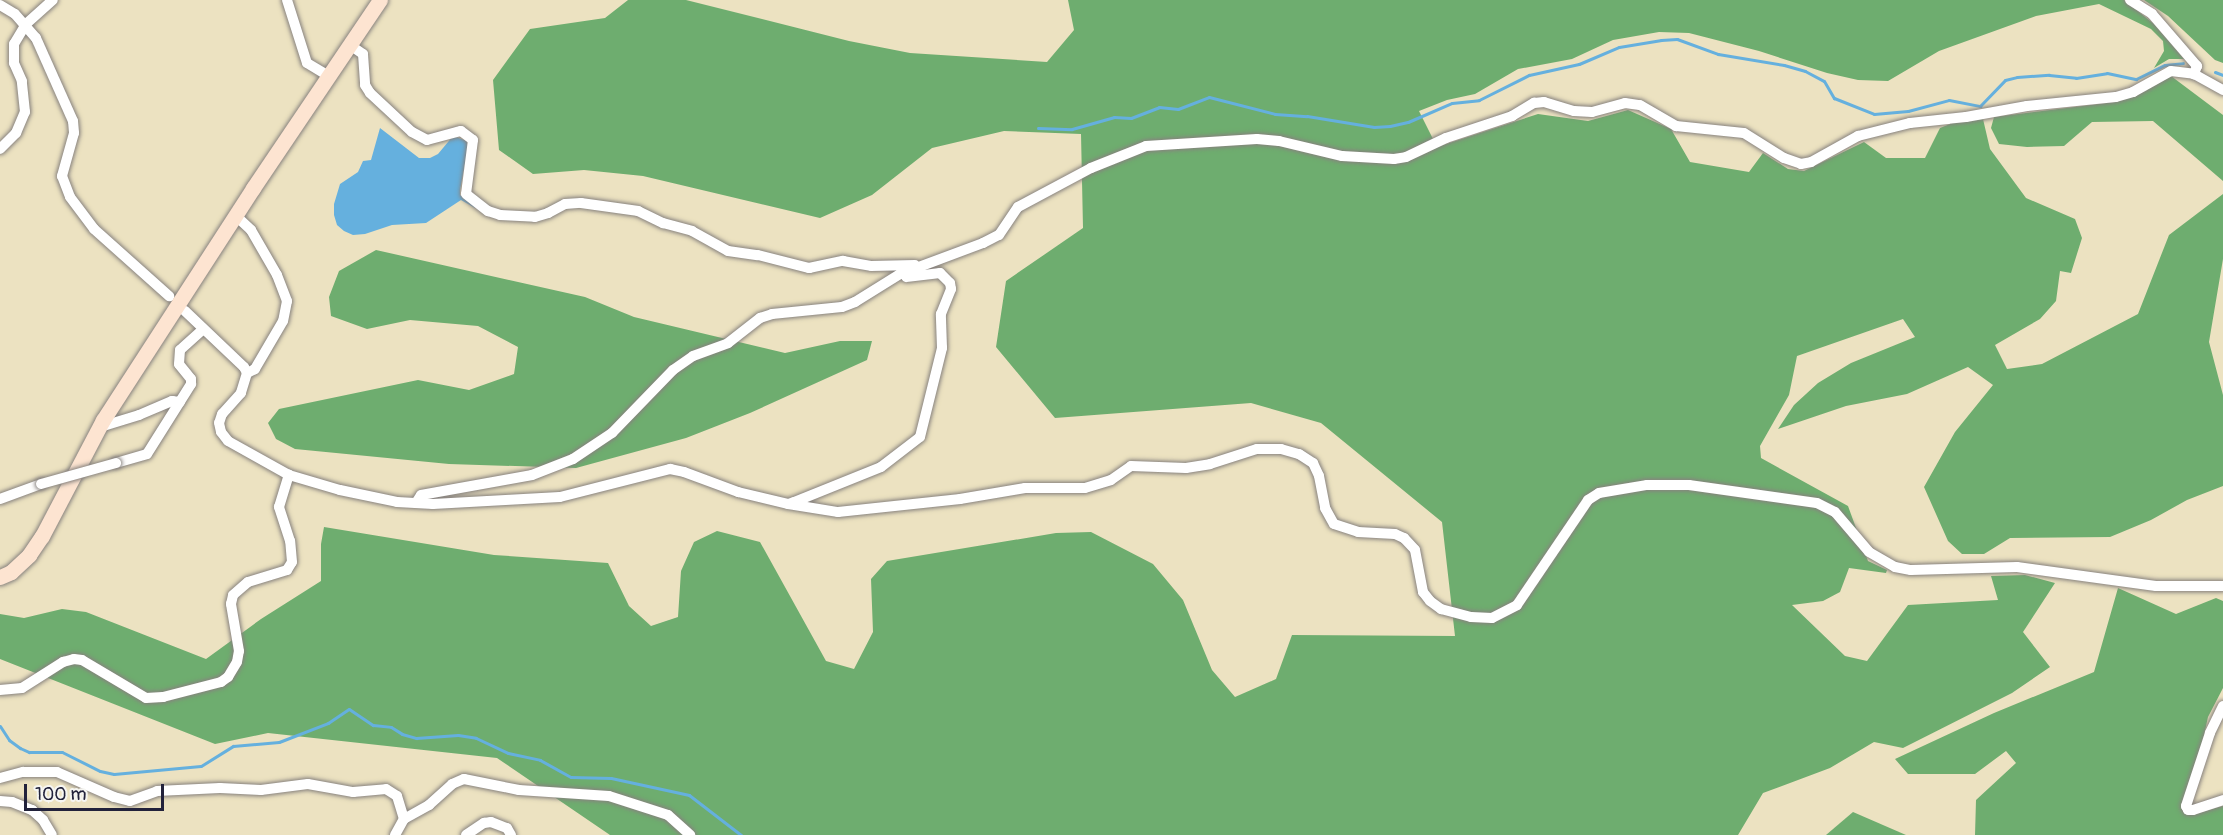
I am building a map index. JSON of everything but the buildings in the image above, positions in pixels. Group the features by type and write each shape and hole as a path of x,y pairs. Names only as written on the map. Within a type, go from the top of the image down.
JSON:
{"street":[{"path":"0,149 16,133 25,112 26,95 13,54 14,44 26,24 53,0"},
{"path":"287,0 307,63 329,76"},
{"path":"0,577 11,572 29,555 42,536 99,427 235,215 380,0"},
{"path":"2130,0 2152,14 2197,66 2194,74"},
{"path":"0,5 26,24 36,38 73,121 74,133 62,176 70,197 94,229 170,296"},
{"path":"350,45 363,54 365,85 370,93 411,132 427,140 461,131 473,140 466,194 488,211 500,215 535,217 565,204 581,203 638,211 663,223 692,231 728,251 758,255 809,268 843,261 872,267 924,265"},
{"path":"416,503 421,495 532,475 573,459 612,433 673,370 693,356 728,343 760,318 772,314 842,307 855,302 900,274 999,235 1018,207 1091,168 1146,146 1257,139 1279,141 1342,156 1394,159 1406,157 1446,138 1512,116 1534,103 1544,102 1574,111 1592,112 1625,103 1640,105 1676,126 1692,130 1726,129 1744,133 1784,158 1801,164 1811,162 1858,136 1910,123 1966,117 2027,106 2116,97 2133,92 2171,70 2194,74 2223,90"},
{"path":"235,215 251,230 277,275 286,301 283,321 255,369 247,373"},
{"path":"788,504 881,467 920,437 942,348 941,314 951,289 950,283 940,273 908,278 900,274"},
{"path":"185,311 244,366 247,373 241,393 222,414 219,423 221,432 238,448 289,475 340,490 397,502 560,497 670,469 684,471 738,492 788,504 838,512 960,499 1025,488 1085,488 1111,480 1131,466 1186,468 1210,464 1257,448 1281,449 1299,454 1313,463 1319,476 1325,508 1334,524 1358,532 1395,534 1404,538 1415,550 1423,592 1430,601 1441,609 1471,617 1492,618 1517,605 1588,500 1599,493 1647,485 1689,485 1817,502 1835,512 1869,552 1894,567 1911,570 2017,567 2156,586 2191,588 2223,586"},
{"path":"0,499 41,484 147,454 191,384 191,379 179,364 180,350 203,329"},
{"path":"99,427 139,415 172,401 180,402"},
{"path":"0,690 22,688 63,662 74,659 82,660 146,698 163,697 221,682 228,677 237,662 239,651 231,604 233,595 248,582 287,570 292,562 290,541 279,507 289,475"},
{"path":"2223,706 2210,733 2186,806 2188,810 2193,810 2223,800"},
{"path":"0,778 23,772 57,772 114,797 130,801 157,791 220,788 261,790 308,784 353,792 386,789 397,796 404,819"},
{"path":"395,835 404,819 429,805 452,784 464,780 519,790 609,796 668,815 690,835"},
{"path":"0,801 12,802 32,810 43,820 52,835"},
{"path":"466,835 484,823 490,822 507,828 511,835"}],"green space":[{"path":"628,0 686,0 849,41 910,53 1047,62 1074,30 1068,0 2124,0 2154,24 2184,59 2169,59 2154,68 2164,51 2163,41 2151,29 2099,4 2036,16 1939,51 1888,81 1858,80 1827,73 1759,51 1689,33 1659,32 1613,40 1572,59 1518,69 1475,94 1447,100 1419,111 1437,147 1538,114 1588,121 1628,110 1671,129 1690,162 1749,172 1763,153 1788,169 1804,171 1864,142 1886,158 1925,158 1940,128 1955,122 1983,119 1990,149 2026,198 2075,219 2082,238 2071,273 2060,271 2056,301 2040,319 1995,345 2007,369 2042,364 2138,314 2169,235 2223,194 2223,259 2209,342 2223,395 2223,486 2187,500 2151,520 2110,537 2010,538 1984,554 1962,554 1948,541 1924,487 1955,432 1993,385 1968,367 1907,394 1846,406 1778,429 1794,405 1818,383 1851,363 1915,337 1903,319 1797,356 1789,395 1760,446 1761,458 1848,506 1868,561 1887,570 1886,573 1849,568 1840,592 1823,601 1792,605 1845,656 1867,661 1908,605 1998,600 1991,576 2025,575 2055,583 2023,632 2050,667 2012,693 1903,748 1874,742 1830,768 1763,793 1738,835 610,835 497,758 268,733 215,744 0,659 0,614 24,618 62,609 86,612 206,659 261,619 321,581 321,544 324,527 494,555 608,563 629,606 651,626 678,617 681,571 694,542 717,531 760,542 826,661 854,669 873,632 871,579 887,561 1056,533 1091,532 1153,564 1183,600 1212,670 1235,697 1276,679 1292,635 1455,636 1442,522 1321,423 1251,403 1055,418 996,347 1006,281 1083,228 1081,134 1004,131 932,148 872,195 820,218 643,176 584,170 533,174 499,150 493,80 530,29 605,18"},
{"path":"2144,0 2223,0 2223,63 2215,60 2168,16"},
{"path":"2171,76 2223,115 2223,181 2153,121 2092,122 2064,146 2027,147 1999,144 1991,128 1994,117 2115,102"},
{"path":"376,250 585,297 634,317 785,353 840,341 872,341 867,360 750,413 686,438 576,468 449,464 295,449 276,439 268,423 279,409 418,380 469,390 514,374 518,347 478,326 410,320 367,329 331,316 329,297 339,271"},
{"path":"2118,588 2176,614 2216,598 2223,601 2223,688 2208,717 2198,763 2182,808 2189,815 2223,806 2223,835 1975,835 1976,800 2016,763 2006,751 1975,774 1908,774 1895,759 1994,713 2094,672"},
{"path":"1853,812 1906,835 1826,835"}],"water":[{"path":"380,128 419,158 430,158 438,154 453,136 467,141 468,148 460,195 476,206 475,208 461,200 426,223 392,225 365,234 353,235 344,231 337,225 334,215 334,204 340,184 358,172 363,161 371,160"}],"waterway":[{"path":"1038,128 1072,129 1114,117 1131,118 1159,107 1178,109 1209,97 1275,114 1307,116 1374,127 1390,126 1408,122 1452,103 1479,100 1529,75 1579,64 1619,47 1677,39 1718,54 1784,65 1805,71 1824,81 1834,98 1874,114 1908,111 1949,100 1980,106 2005,80 2017,77 2049,75 2076,78 2107,73 2136,79 2165,65 2183,63"},
{"path":"2215,72 2223,75"},
{"path":"0,726 9,740 29,752 62,752 100,771 114,774 201,766 233,746 279,742 328,723 349,709 373,725 391,727 402,734 416,738 458,735 476,738 508,753 540,760 571,777 611,778 689,795 741,835"}]}
